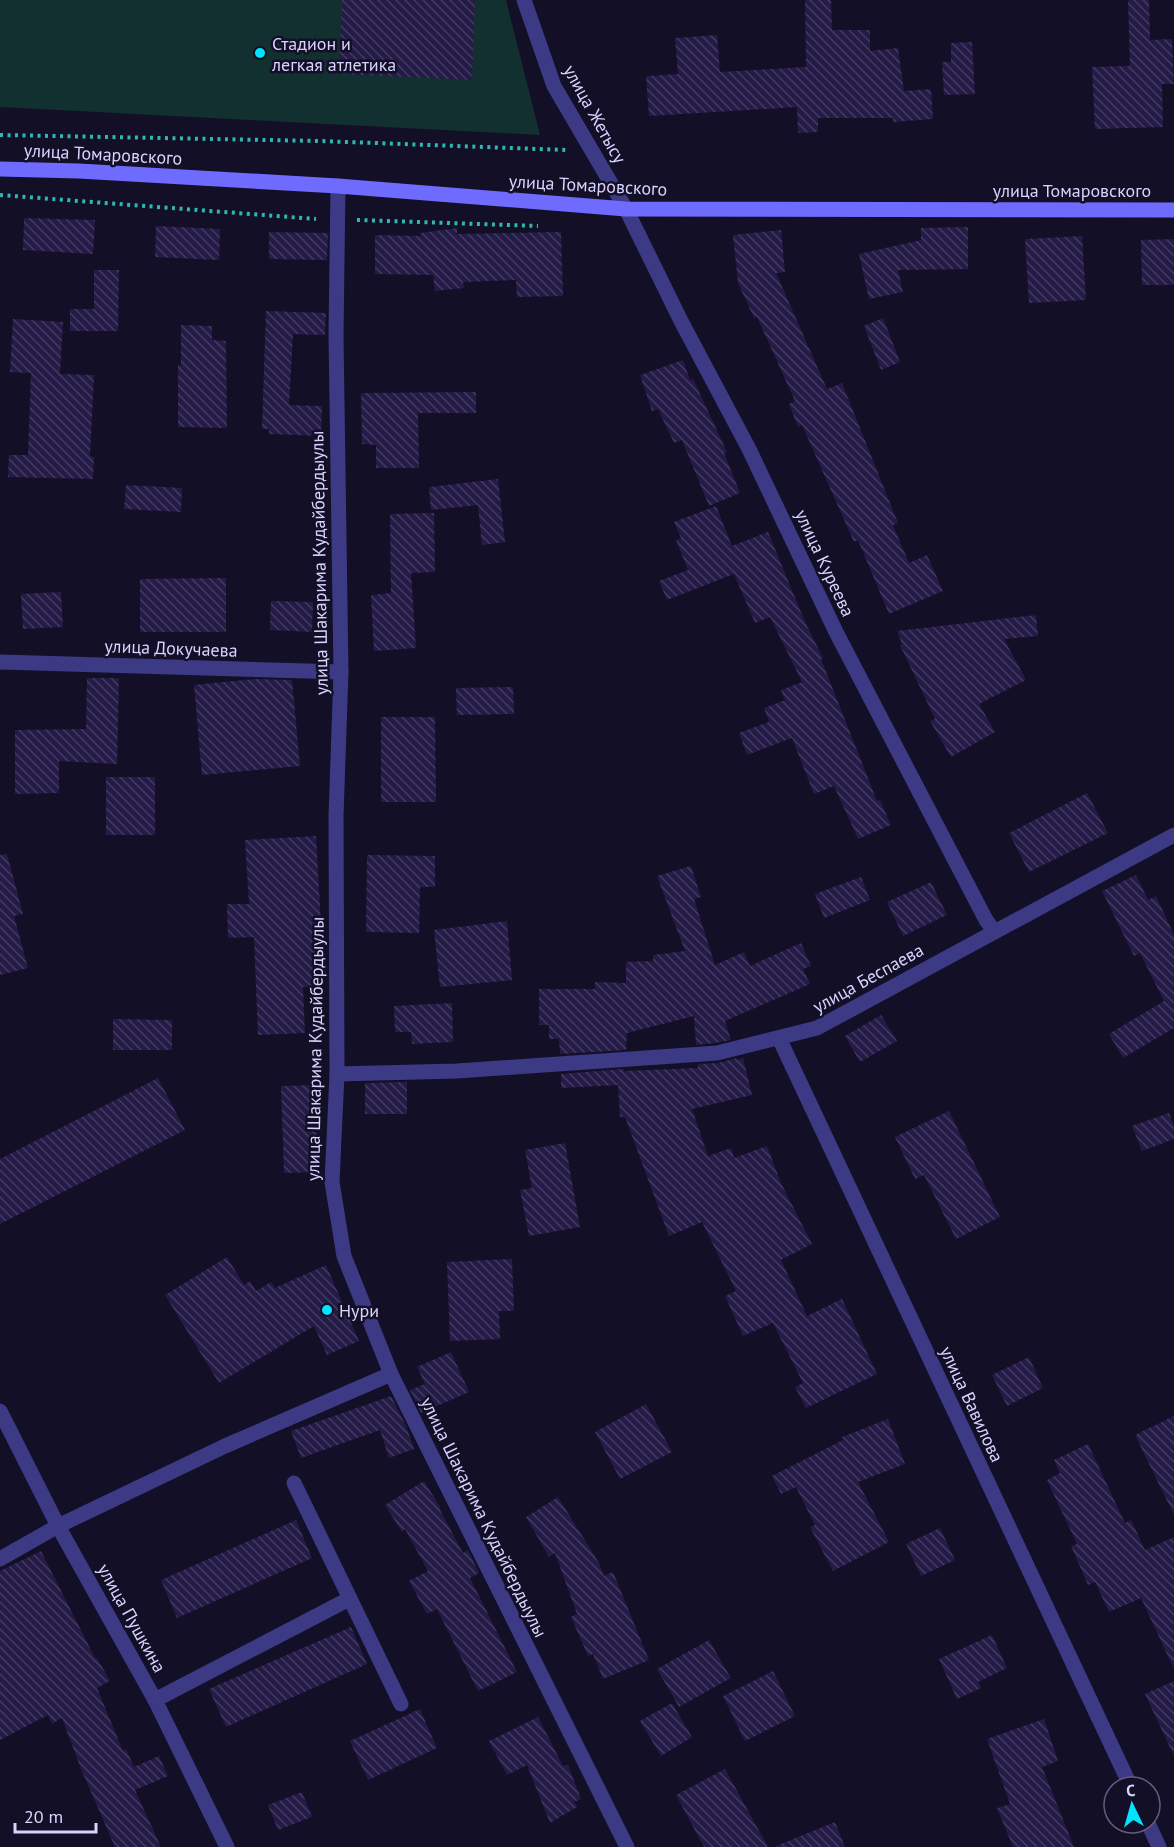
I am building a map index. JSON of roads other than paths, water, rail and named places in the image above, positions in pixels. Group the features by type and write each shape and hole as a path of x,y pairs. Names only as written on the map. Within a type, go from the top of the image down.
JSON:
{"street":[{"name":"улица Жетысу","path":"524,0 554,86 626,209"},
{"name":"улица Томаровского","path":"0,169 79,171 338,186 626,209 1174,210"},
{"name":"улица Шакарима Кудайбердыулы","path":"338,186 336,334 341,672 336,816 337,1074 332,1182 344,1256 391,1374 627,1847"},
{"name":"улица Куреева","path":"626,209 681,321 749,449 836,632 986,920 994,931"},
{"name":"улица Докучаева","path":"0,663 341,672"},
{"name":"улица Беспаева","path":"337,1074 457,1071 717,1053 817,1028 1174,835"},
{"name":"улица Вавилова","path":"779,1038 1125,1775"},
{"path":"0,1559 58,1526 225,1446 391,1374"},
{"name":"улица Пушкина","path":"0,1411 58,1526 155,1700 227,1847"},
{"path":"294,1483 401,1704"},
{"path":"155,1700 349,1599"}],"place":[{"name":"Стадион и легкая атлетика","path":"260,53"},
{"name":"Нури","path":"327,1310"}]}
